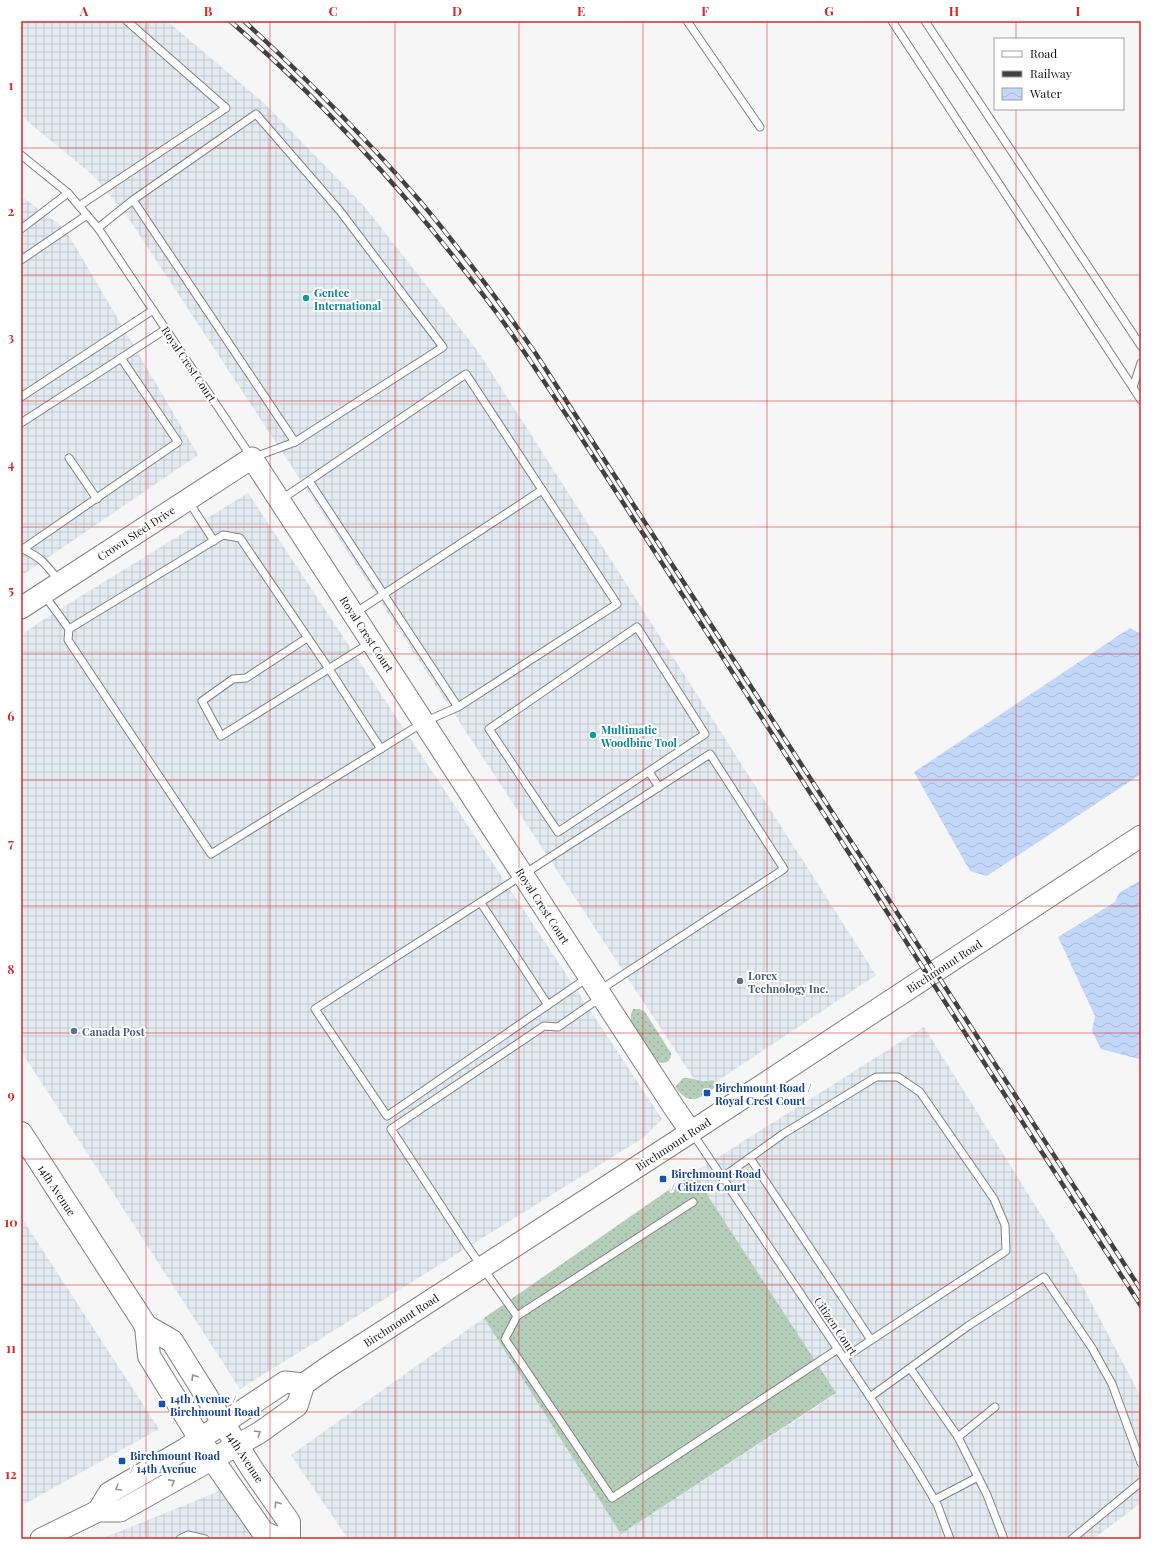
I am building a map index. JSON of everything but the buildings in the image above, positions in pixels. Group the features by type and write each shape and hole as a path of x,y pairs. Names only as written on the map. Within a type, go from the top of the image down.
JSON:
{"main road":[{"name":"Crown Steel Drive","path":"21,608 252,458"},
{"name":"Royal Crest Court","path":"252,458 691,1132"},
{"name":"Birchmount Road","path":"304,1384 1141,836"},
{"name":"14th Avenue","path":"21,1133 146,1326 172,1341 252,1469 290,1522 289,1539"},
{"name":"14th Avenue","path":"146,1326 149,1356 213,1460 262,1532 279,1539"},
{"path":"44,1538 98,1511 120,1511 259,1433 297,1406 304,1384 285,1382 200,1439 109,1493 98,1511"}],"lane":[{"path":"79,206 226,108 127,21"},
{"path":"687,21 760,127"},
{"path":"892,21 1141,400"},
{"path":"925,21 1141,346"},
{"path":"98,228 132,200 256,114 340,210 442,347 295,442 252,458"},
{"name":"Royal Crest Court","path":"21,155 68,193 98,228 252,458"},
{"path":"21,229 68,193"},
{"path":"132,200 295,442"},
{"path":"21,260 87,215"},
{"path":"21,398 153,310"},
{"path":"21,423 166,329"},
{"path":"22,549 178,442 121,358"},
{"path":"1133,387 1141,363"},
{"path":"22,549 43,560 52,588 69,629 68,640 211,854 424,722 458,707 617,604 466,374 280,501"},
{"path":"69,458 97,499"},
{"path":"309,481 458,707"},
{"path":"353,614 542,490"},
{"path":"188,500 214,541"},
{"path":"69,629 223,535 240,538 329,669 381,749"},
{"path":"637,627 705,734 649,772 558,832 489,729 637,627"},
{"path":"307,638 246,678 233,678 202,701 221,736 372,642"},
{"path":"710,754 784,869 596,988 548,1005 387,1116 316,1009 524,876 710,754"},
{"path":"649,772 659,787"},
{"path":"481,903 548,1005"},
{"path":"517,1316 470,1250 391,1129 544,1026 558,1027 596,988"},
{"path":"723,1177 783,1134 876,1077 898,1077 920,1092 994,1199 1005,1225 1006,1251 844,1358"},
{"name":"Citizen Court","path":"691,1132 723,1177 870,1397 934,1500 950,1539"},
{"path":"750,1158 871,1340"},
{"path":"693,1202 517,1316 505,1339 612,1498 838,1349"},
{"path":"870,1397 968,1326 1044,1277 1092,1348 1112,1384 1141,1463"},
{"path":"910,1368 958,1438 987,1495 1004,1539"},
{"path":"958,1438 995,1407"},
{"path":"934,1500 978,1477"},
{"path":"1072,1539 1141,1482"},
{"path":"180,1539 188,1535 205,1539"}],"shaded area":[{"path":"21,21 167,21 264,103 364,206 477,350 876,975 702,1091 129,219 95,177 21,116"},
{"path":"21,196 65,229 198,455 21,576"},
{"path":"248,493 662,1119 643,1138 240,1389 21,1051 21,635 49,616"},
{"path":"924,1027 1065,1253 1141,1397 1141,1503 1093,1539 348,1539 291,1455 484,1318 621,1534 836,1394 693,1173"},
{"path":"21,1217 159,1429 21,1506"},
{"path":"222,1490 254,1539 101,1539"}],"green space":[{"path":"633,1009 639,1009 645,1012 671,1053 668,1062 658,1062 631,1022 631,1014"},
{"path":"683,1078 691,1078 701,1081 713,1080 717,1086 696,1099 691,1099 686,1097 675,1087"},
{"path":"693,1173 836,1393 621,1534 484,1318"}],"water":[{"path":"1130,628 1141,634 1141,774 987,876 970,871 914,772"},
{"path":"1141,880 1141,1058 1139,1059 1101,1049 1092,1031 1095,1016 1058,937 1115,902 1119,893"}],"railway":[{"path":"230,21 304,89 373,161 438,237 510,331 582,439 1141,1306"},
{"path":"244,21 335,108 399,177 480,276 522,334 1141,1290"}],"place":[{"name":"Gentec International","path":"306,298"},
{"name":"Multimatic Woodbine Tool","path":"593,735"},
{"name":"Lorex Technology Inc.","path":"740,981"},
{"name":"Canada Post","path":"74,1031"},
{"name":"Birchmount Road / Royal Crest Court","path":"707,1093"},
{"name":"Birchmount Road / Citizen Court","path":"663,1179"},
{"name":"14th Avenue / Birchmount Road","path":"162,1404"},
{"name":"Birchmount Road / 14th Avenue","path":"122,1461"}]}
